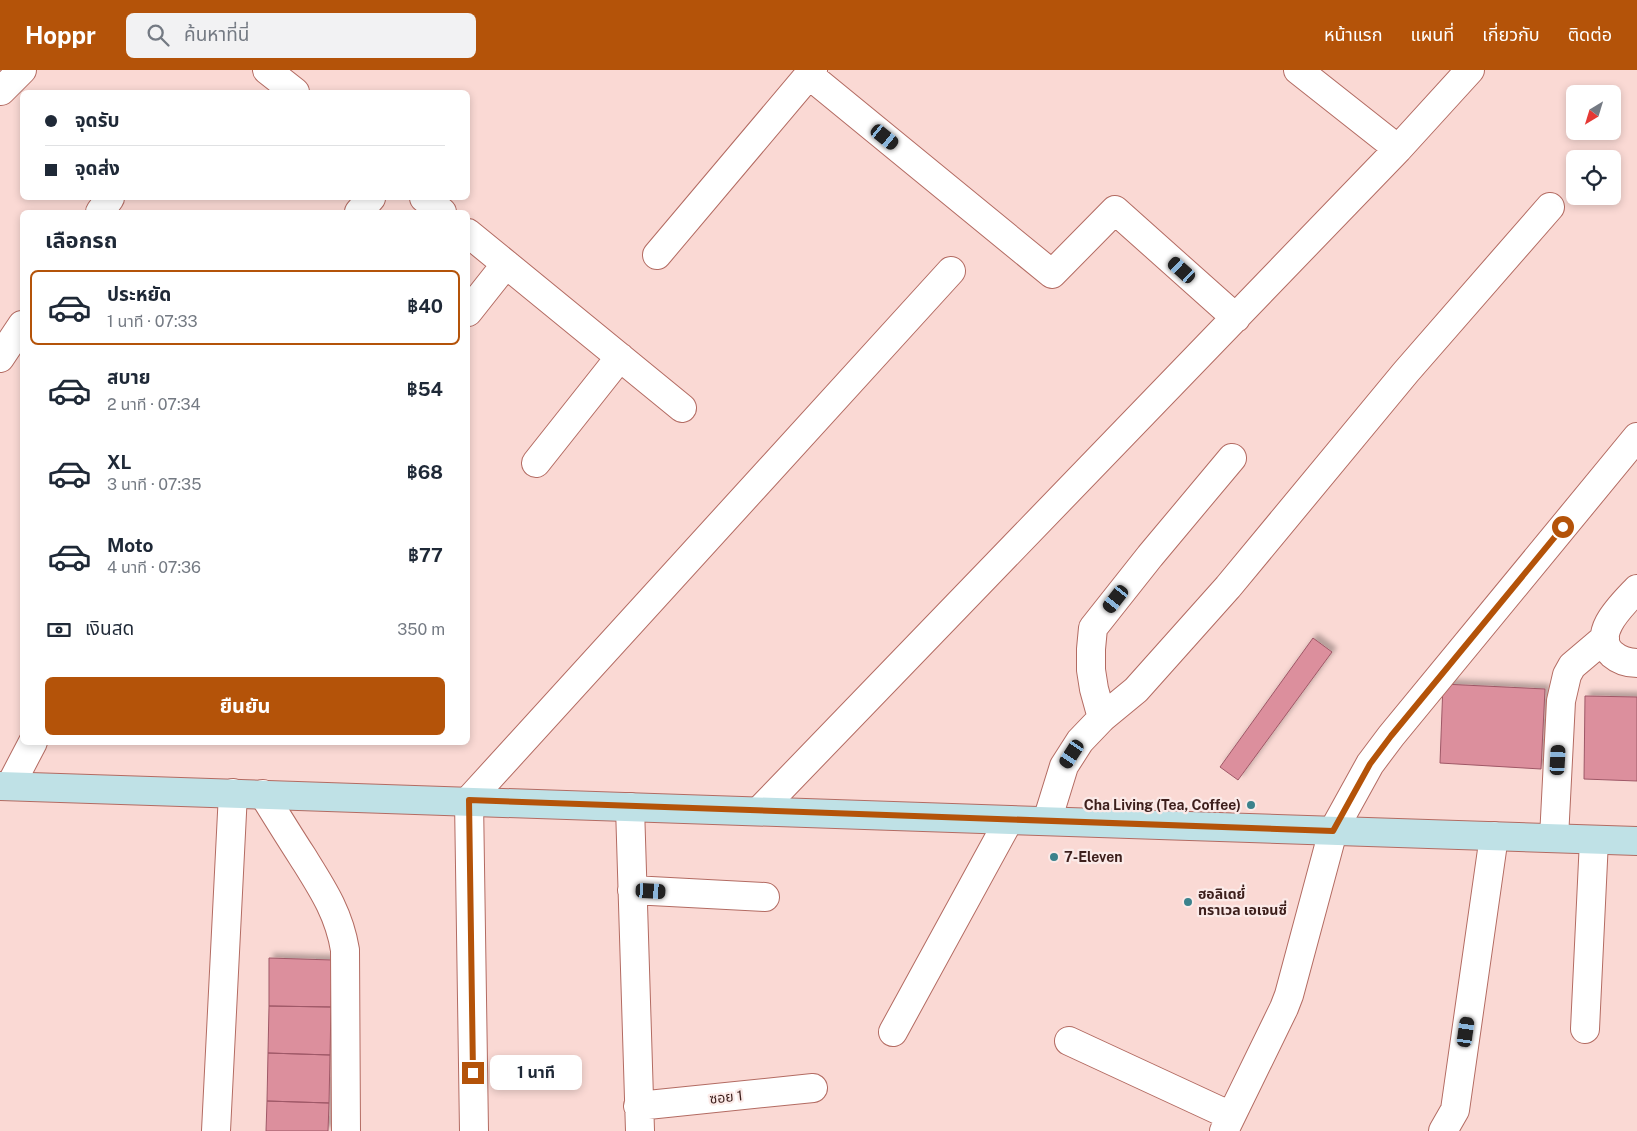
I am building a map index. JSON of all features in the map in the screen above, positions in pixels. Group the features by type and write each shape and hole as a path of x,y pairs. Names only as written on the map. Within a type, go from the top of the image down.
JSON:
{"main road":[{"path":"5,786 469,800 1637,841"}],"street":[{"path":"0,90 22,70"},
{"path":"1298,70 1398,150"},
{"path":"759,811 1398,150 1470,70"},
{"path":"656,255 811,72 1052,274 1115,210 1236,318"},
{"path":"361,210 369,200"},
{"path":"427,200 439,210"},
{"path":"1047,821 1064,766 1080,741 1102,718 1136,690 1228,587 1406,372 1550,206"},
{"path":"470,235 682,408"},
{"path":"470,309 506,264"},
{"path":"474,1131 469,800 951,271"},
{"path":"0,358 20,328"},
{"path":"536,463 620,357"},
{"path":"1068,1040 1228,1123 1284,1008 1333,831 1370,764 1637,437"},
{"path":"1102,718 1091,670 1090,649 1093,628 1232,458"},
{"path":"1637,589 1611,620 1606,629 1605,638 1605,646 1612,653 1620,659 1630,663 1637,663"},
{"path":"1554,838 1564,688 1572,666 1605,638"},
{"path":"5,786 31,745"},
{"path":"216,1131 233,793"},
{"path":"263,794 326,895 336,914 342,932 345,950 346,1131"},
{"path":"630,807 639,1118"},
{"path":"894,1032 1009,820"},
{"path":"1443,1131 1455,1110 1494,836"},
{"path":"1585,1029 1594,840"},
{"path":"632,890 765,897"},
{"name":"ซอย 1","path":"639,1118 813,1088"}],"building":[{"path":"1313,638 1332,652 1238,780 1220,767"},
{"path":"1443,684 1545,689 1541,769 1440,763"},
{"path":"1585,696 1637,697 1637,781 1584,779"},
{"path":"269,958 332,960 331,1007 269,1006"},
{"path":"269,1006 331,1007 330,1055 268,1053"},
{"path":"268,1053 330,1055 329,1103 267,1101"},
{"path":"267,1101 329,1103 328,1131 266,1131"}],"place":[{"name":"Cha Living (Tea, Coffee)","path":"1251,805"},
{"name":"7-Eleven","path":"1054,857"},
{"name":"ฮอลิเดย์่ ทราเวล เอเจนซี่","path":"1188,902"}],"route":[{"path":"473,1073 469,800 1333,831 1370,764 1391,736 1563,527"}]}
